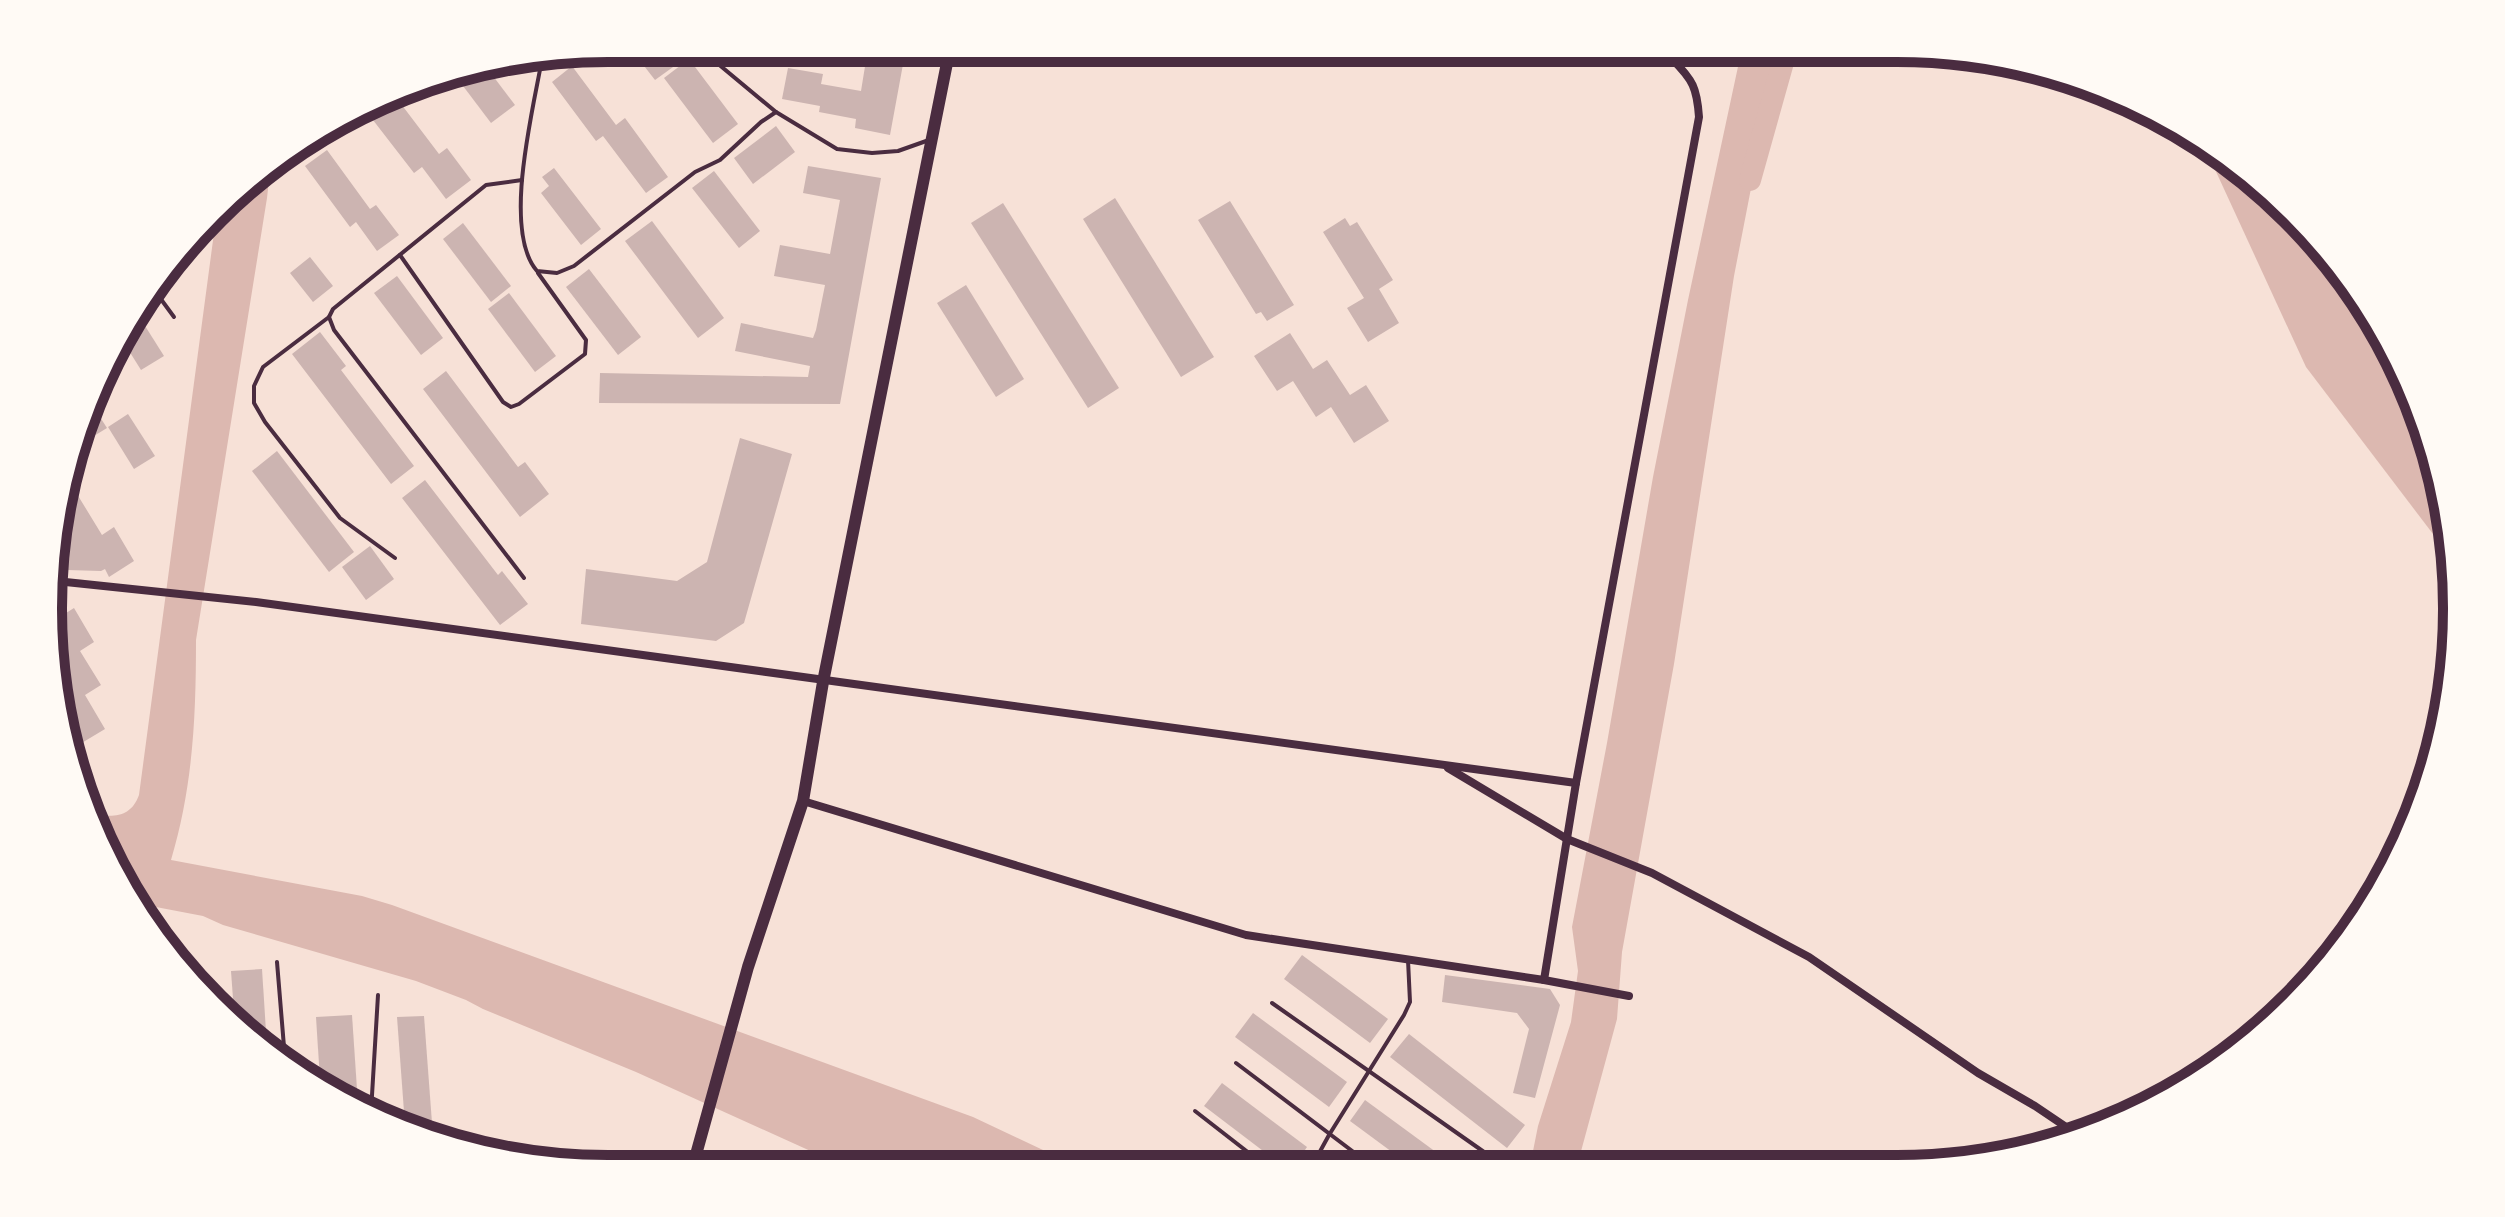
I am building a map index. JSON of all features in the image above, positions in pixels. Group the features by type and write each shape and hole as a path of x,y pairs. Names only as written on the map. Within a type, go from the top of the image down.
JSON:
{"main road":[{"path":"696,1155 748,967 803,801 823,682 947,62"}],"street":[{"path":"1544,980 1576,783 1699,117 1698,95 1690,77 1675,62"},
{"path":"63,582 256,602 1576,783"},
{"path":"1443,765 1567,839 1648,871 1809,957 1978,1073 2067,1128"},
{"path":"803,801 1246,935 1544,980 1629,996"}],"lane":[{"path":"716,62 776,112 837,149 872,153 898,151 932,138"},
{"path":"400,255 503,402 511,407 585,354 586,340 528,261 521,238 522,180 541,67"},
{"path":"537,271 557,273 574,266 695,172 720,160 776,112"},
{"path":"395,558 340,518 265,422 254,403 254,386 263,367 329,317 333,309 486,185 522,180"},
{"path":"160,297 174,317"},
{"path":"329,317 334,330 524,578"},
{"path":"1318,1155 1410,1002 1408,960"},
{"path":"277,962 284,1048"},
{"path":"372,1101 378,995"},
{"path":"1272,1003 1488,1155"},
{"path":"1236,1063 1357,1155"},
{"path":"1195,1111 1252,1155"}],"shaded area":[{"path":"1739,62 1784,62 1772,80 1734,276 1674,664 1622,952 1617,1019 1580,1155 1532,1155 1538,1126 1571,1022 1578,971 1572,927 1688,300"},
{"path":"2212,163 2257,198 2307,248 2370,335 2387,367 2414,433 2438,541 2306,367"},
{"path":"269,181 196,640 189,778 171,860 362,896 392,905 973,1117 1054,1155 819,1155 636,1072 416,981 223,925 203,916 150,906 118,850 103,815 126,812 139,795 214,230"}],"building":[{"path":"641,62 680,62 655,80"},
{"path":"685,62 691,62 738,124 713,143 664,78"},
{"path":"866,62 903,62 890,135 855,128 856,119 819,112 820,106 782,99 788,68 823,74 821,84 861,91"},
{"path":"572,66 616,125 625,118 668,177 646,193 603,136 596,141 552,82"},
{"path":"492,75 515,105 491,123 461,83"},
{"path":"401,103 439,154 447,148 471,180 446,199 422,167 414,173 370,117"},
{"path":"776,126 795,152 753,184 734,158"},
{"path":"327,150 370,209 376,205 399,235 377,251 356,222 350,227 305,166"},
{"path":"808,166 881,178 840,404 599,403 600,373 808,377 810,366 735,351 741,323 813,338 825,285 774,276 780,245 830,254 840,200 803,193"},
{"path":"554,168 601,229 581,245 541,193 549,186 542,177"},
{"path":"714,171 760,231 739,248 692,188"},
{"path":"1115,198 1214,357 1181,377 1083,219"},
{"path":"1230,201 1294,305 1267,321 1261,312 1256,314 1198,220"},
{"path":"1003,203 1119,388 1088,408 971,223"},
{"path":"1345,218 1350,226 1357,222 1393,280 1379,289 1399,323 1368,342 1347,308 1364,298 1323,232"},
{"path":"652,221 724,318 698,338 625,241"},
{"path":"463,223 511,286 491,302 443,239"},
{"path":"310,257 333,286 313,302 290,273"},
{"path":"589,269 641,337 618,355 566,287"},
{"path":"397,276 443,338 421,355 374,293"},
{"path":"966,285 1024,379 996,397 937,303"},
{"path":"509,293 556,356 535,372 488,309"},
{"path":"143,323 164,356 141,370 128,349"},
{"path":"320,332 346,366 341,370 414,466 391,484 292,354"},
{"path":"1290,333 1313,369 1327,360 1350,395 1366,385 1389,421 1354,443 1331,407 1316,417 1293,381 1277,391 1254,356"},
{"path":"446,371 518,467 525,462 549,494 520,517 423,389"},
{"path":"98,414 107,428 89,439"},
{"path":"128,414 155,456 134,469 108,427"},
{"path":"740,438 792,454 744,623 716,641 581,624 586,569 677,581 707,562"},
{"path":"277,451 354,552 329,572 252,471"},
{"path":"425,480 498,575 502,571 528,604 500,625 402,498"},
{"path":"75,491 102,535 114,527 134,561 109,577 105,569 67,570 64,564"},
{"path":"370,546 394,579 366,600 342,567"},
{"path":"74,608 94,642 80,651 101,685 85,695 105,729 80,744 67,680 62,615"},
{"path":"1302,955 1388,1019 1370,1043 1284,979"},
{"path":"262,969 266,1034 234,1006 231,971"},
{"path":"1445,975 1550,989 1560,1005 1535,1098 1513,1093 1529,1029 1517,1013 1442,1002"},
{"path":"1253,1013 1347,1082 1329,1107 1235,1037"},
{"path":"352,1015 357,1094 320,1072 316,1017"},
{"path":"424,1016 432,1123 404,1115 397,1017"},
{"path":"1409,1034 1525,1125 1507,1148 1390,1057"},
{"path":"1222,1083 1307,1147 1301,1155 1268,1155 1204,1106"},
{"path":"1365,1100 1440,1155 1396,1155 1350,1121"}],"waterway":[{"path":"1750,180 1783,62"}]}
